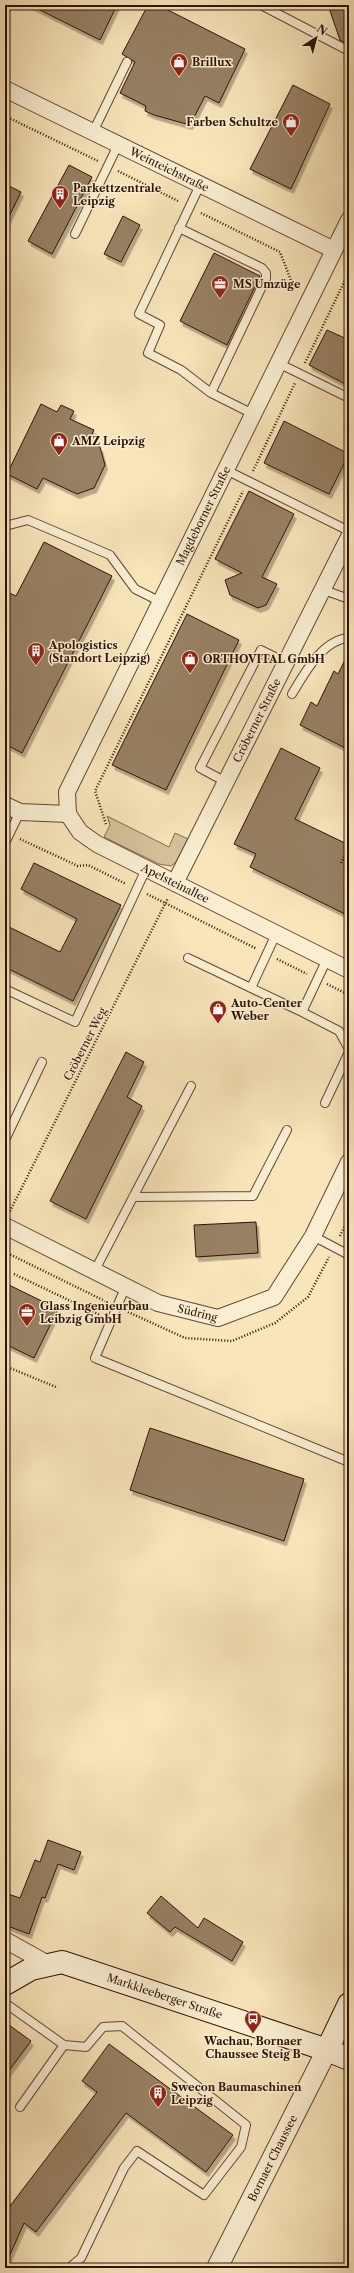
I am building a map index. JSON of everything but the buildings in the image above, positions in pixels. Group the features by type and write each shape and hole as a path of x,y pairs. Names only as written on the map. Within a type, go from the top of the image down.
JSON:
{"main road":[{"name":"Markkleeberger Straße","path":"5,1984 31,1969 62,1962 78,1966 327,2050 349,2059"},
{"name":"Bornaer Chaussee","path":"327,2050 349,2004"}],"street":[{"name":"Weinteichstraße","path":"5,89 334,250"},
{"name":"Magdeborner Straße","path":"68,814 67,792 349,220"},
{"name":"Cröberner Straße","path":"175,883 321,590 349,537"},
{"path":"5,804 20,812 68,814"},
{"name":"Apelsteinallee","path":"68,814 80,832 97,844 349,970"},
{"name":"Südring","path":"7,1219 94,1272 125,1288 158,1303 218,1318 274,1297 313,1236 349,1162"},
{"path":"5,1940 48,1964"},
{"name":"Bornaer Chaussee","path":"217,2268 327,2050"}],"lane":[{"path":"261,5 349,51"},
{"path":"92,132 126,62"},
{"path":"75,234 118,145"},
{"path":"200,185 140,314 160,325 148,353 181,370 211,393 253,414"},
{"path":"180,228 262,268 266,273 266,278 211,393"},
{"path":"278,363 349,398"},
{"path":"226,470 349,531"},
{"path":"5,526 28,520 110,555 134,589 161,602"},
{"path":"321,590 349,599"},
{"path":"292,694 317,656 341,638 349,638"},
{"path":"226,782 200,768 261,650 285,662"},
{"path":"5,843 20,812"},
{"path":"5,989 74,1022 146,869"},
{"path":"251,988 276,934"},
{"path":"188,958 302,1012 339,1032 349,1049"},
{"path":"302,1012 327,959"},
{"path":"325,1103 349,1052"},
{"path":"5,1140 42,1062"},
{"path":"94,1272 191,1086"},
{"path":"133,1198 253,1196 287,1130"},
{"path":"313,1236 349,1255"},
{"path":"125,1288 94,1358 349,1462"},
{"path":"5,2003 64,2046 86,2047 102,2027 122,2026 246,2125 241,2147 204,2195 137,2151 124,2168 81,2258 68,2268"},
{"path":"20,2107 64,2046"}],"path":[{"path":"5,116 280,252 294,288"},
{"path":"106,824 94,790 248,481"},
{"path":"10,834 78,866 88,865 349,995"},
{"path":"341,862 349,847"},
{"name":"Cröberner Weg","path":"7,1219 175,883"},
{"path":"340,1236 349,1217"},
{"path":"14,1274 111,1320"},
{"path":"5,1366 56,1387"}],"shaded area":[{"path":"107,816 169,847 175,833 188,839 176,862 171,866 159,864 104,837 110,825"}],"place":[{"name":"Brillux","path":"179,77"},
{"name":"Farben Schultze","path":"291,137"},
{"name":"Parkettzentrale Leipzig","path":"60,209"},
{"name":"MS Umzüge","path":"220,299"},
{"name":"AMZ Leipzig","path":"59,456"},
{"name":"Apologistics (Standort Leipzig)","path":"36,666"},
{"name":"ORTHOVITAL GmbH","path":"190,674"},
{"name":"Auto-Center Weber","path":"218,1024"},
{"name":"Glass Ingenieurbau Leibzig GmbH","path":"27,1327"},
{"name":"Wachau, Bornaer Chaussee Steig B","path":"253,2034"},
{"name":"Swecon Baumaschinen Leipzig","path":"158,2108"}]}
